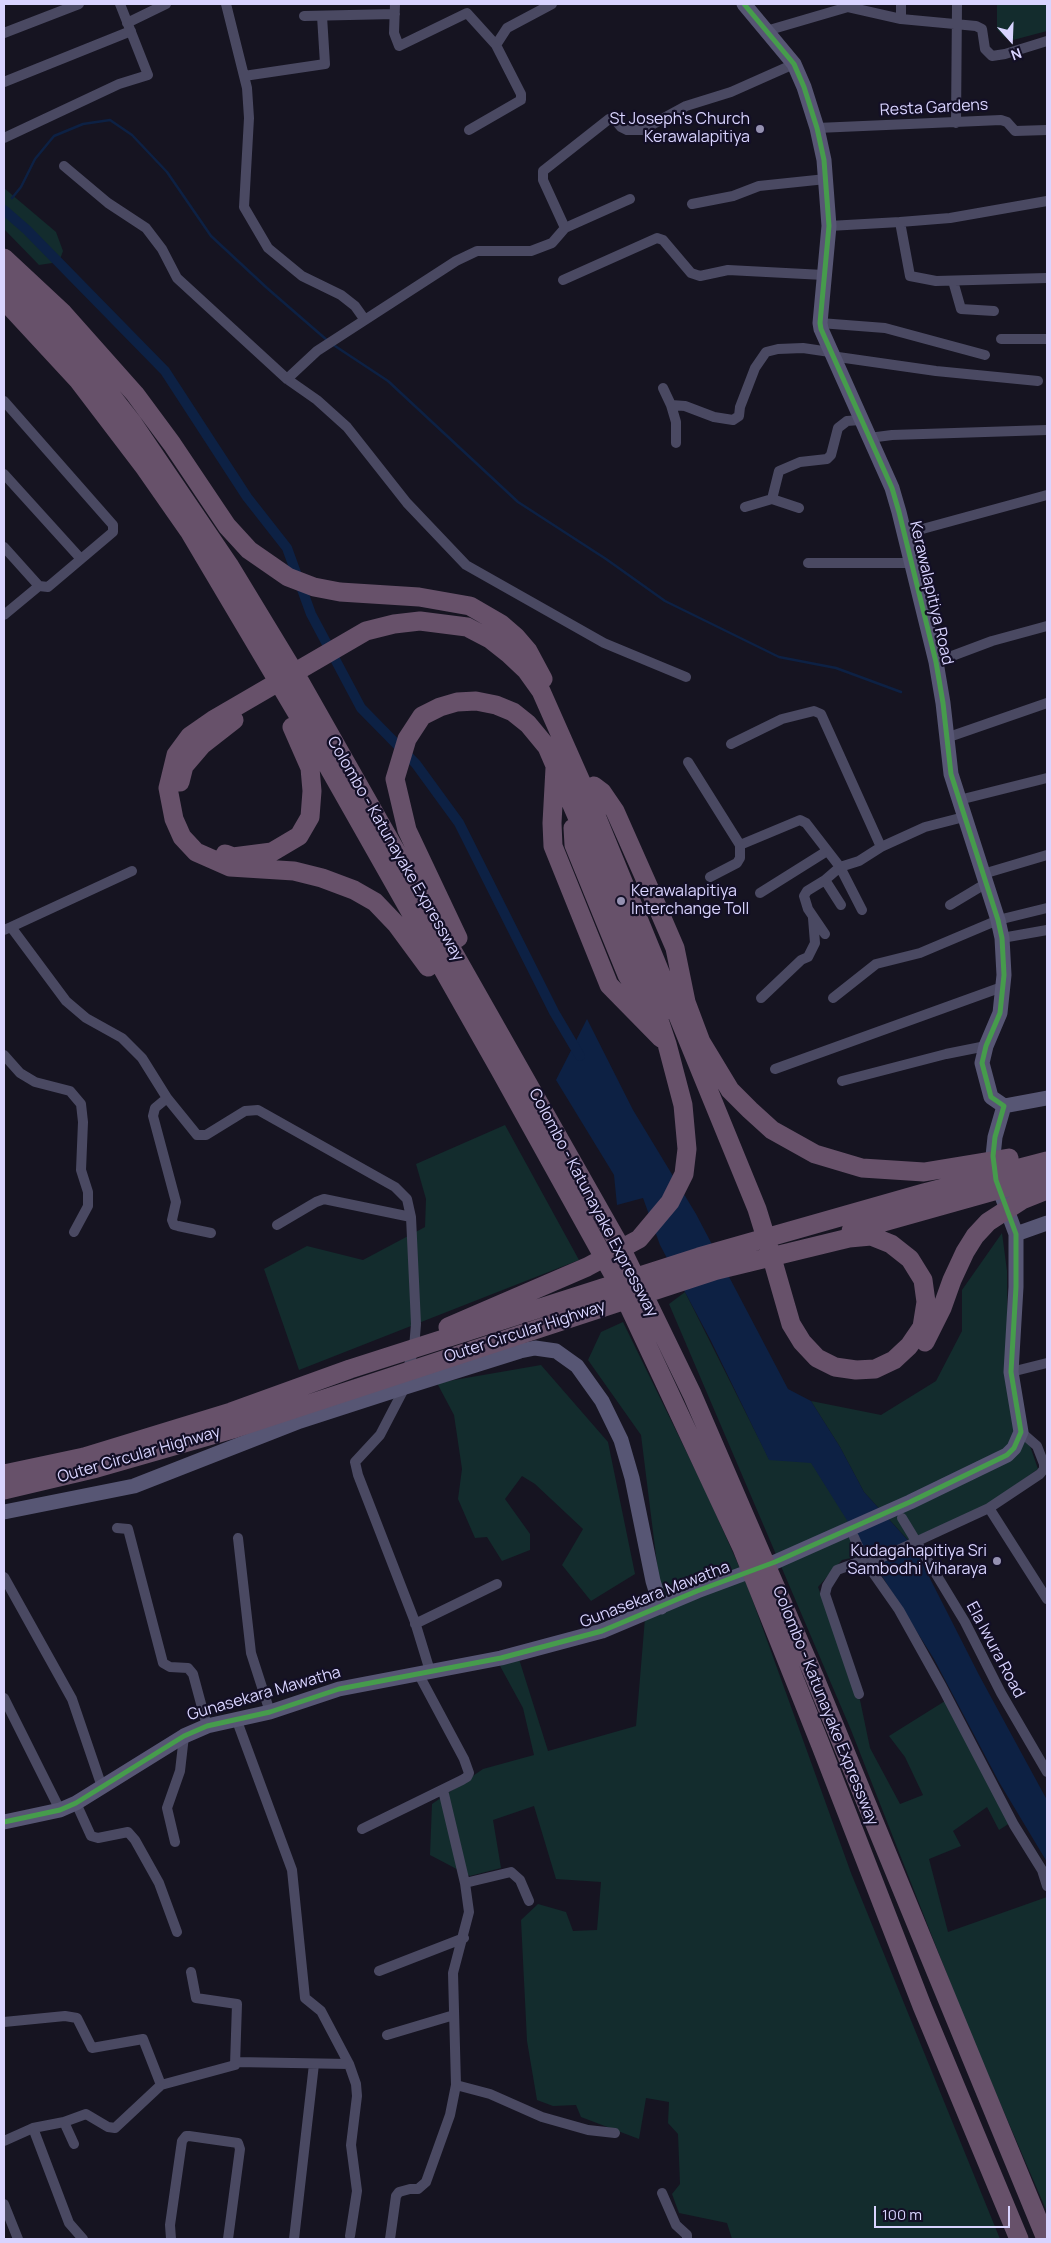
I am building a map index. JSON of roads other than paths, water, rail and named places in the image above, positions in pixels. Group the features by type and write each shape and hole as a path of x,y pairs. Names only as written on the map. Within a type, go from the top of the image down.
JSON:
{"highway":[{"path":"4,258 63,313 134,394 172,444 227,526 249,550 288,577 314,587 340,592 419,597 470,606 501,624 516,637 534,662 554,700 580,766 614,840 664,964 783,1324 793,1345 807,1360 825,1371 850,1379 874,1379 898,1369 918,1352 933,1330 952,1280 965,1252 976,1236 988,1222 1022,1200 1047,1190"},
{"name":"Colombo - Katunayake Expressway","path":"4,276 85,362 132,422 198,517 300,682 621,1248 707,1429 814,1676 1046,2239"},
{"name":"Colombo - Katunayake Expressway","path":"4,300 78,380 145,468 189,531 317,747 531,1125 618,1283 742,1548 922,2006 1019,2239"},
{"path":"189,531 300,743 310,768 312,791 310,817 299,836 272,852 233,857 203,845 189,832 182,817 178,790 184,766 196,740"},
{"path":"531,1125 422,959 398,925 375,902 354,890 322,878 294,871 230,867 196,852 182,837 174,819 168,788 176,755 196,740 213,720 366,631 394,624 467,627 490,639 509,654 526,670 542,691 596,813 681,1017 757,1209 791,1324 802,1342 817,1358 835,1367 856,1370 875,1369 894,1360 909,1346 922,1327 926,1302 923,1280 910,1259 890,1244 871,1236 848,1238 705,1274"},
{"path":"350,1369 587,1267 639,1239 670,1202 684,1174 687,1149 683,1105 668,1044 660,1023 641,986 548,746 528,724 513,712 496,704 476,701 448,704 422,716 408,739 395,779 407,830 526,1078"},
{"path":"571,744 619,805 632,827 680,947 681,1017"},
{"path":"580,766 594,786 618,833 664,946 674,980 681,1017"},
{"path":"567,796 641,965 701,1042 730,1090 772,1130 822,1156 862,1168 924,1172 1047,1153"},
{"path":"567,796 574,845 600,910 627,976 668,1044"},
{"path":"567,796 566,848 572,866 621,979 644,1003"},
{"path":"567,796 558,830 564,862 614,980 668,1044"},
{"name":"Outer Circular Highway","path":"4,1474 84,1457 231,1412 350,1369 699,1257 924,1192 1047,1153"},
{"name":"Outer Circular Highway","path":"4,1490 93,1469 236,1428 705,1274 925,1209 1047,1176"}],"street":[{"path":"4,33 79,4"},
{"path":"4,138 119,84 148,75 120,4"},
{"path":"4,82 129,27 166,4"},
{"path":"226,4 247,88 248,118 244,207 268,248 302,276 341,295 355,306 365,320"},
{"path":"496,45 507,28 552,4"},
{"name":"Kerawalapitiya Road","path":"744,4 794,64 804,87 817,128 826,178 829,226 820,323 831,354 892,488 936,662 943,703 949,767 998,920 1002,938 1004,975 1000,1013 986,1046 982,1063 990,1097 1004,1106"},
{"path":"901,19 902,4"},
{"path":"956,123 957,4"},
{"path":"766,31 848,6 901,19 976,26 982,29 985,49 992,56 1047,42"},
{"path":"304,16 395,9 394,33 398,46 467,13 496,45 522,98 470,130"},
{"path":"244,76 325,64 322,16"},
{"path":"565,228 543,180 543,171 609,120 615,120 621,127 627,130 642,130 686,106 731,92 794,64"},
{"name":"Resta Gardens","path":"817,128 1002,120 1007,122 1015,131 1047,130"},
{"path":"64,166 108,203 146,228 162,248 177,278 287,379 317,400 347,428 407,503 466,565 604,643 686,677"},
{"path":"692,204 733,196 759,186 826,178"},
{"path":"287,379 317,351 456,261 477,251 531,252 552,243 565,228 630,199"},
{"path":"829,226 950,218 1047,201"},
{"path":"900,222 910,276 936,281 1047,278"},
{"path":"563,280 657,238 663,240 691,273 700,276 728,270 824,275"},
{"path":"953,280 961,309 994,311"},
{"path":"820,323 886,328 985,355"},
{"path":"1001,339 1047,339"},
{"path":"671,405 685,406 714,417 733,420 739,416 740,407 755,368 766,352 778,349 803,348 936,372 1038,381"},
{"path":"663,388 676,422 676,443"},
{"path":"4,547 39,586 48,587 113,532 113,525 5,406"},
{"path":"772,499 779,472 800,462 827,459 838,428 847,421 860,420"},
{"path":"869,438 892,434 1047,430"},
{"path":"4,474 81,558"},
{"path":"904,534 1047,495"},
{"path":"746,507 772,499 799,508"},
{"path":"808,563 911,563"},
{"path":"4,615 39,586"},
{"path":"936,662 992,641 1047,626"},
{"path":"946,738 1047,703"},
{"path":"732,744 782,719 814,711 820,714 881,847"},
{"path":"688,762 740,845 740,858 737,863 710,877"},
{"path":"959,800 1047,778"},
{"path":"825,934 808,909 804,896 807,891 825,880 840,867 858,861 881,847 925,827 964,817"},
{"path":"740,845 800,820 806,823 840,867 862,910"},
{"path":"760,893 827,852"},
{"path":"950,906 984,879 1047,855"},
{"path":"132,871 8,928 66,1000 86,1018 122,1038 142,1058 167,1098 197,1135 206,1135 245,1111 258,1110 395,1187 407,1199 411,1217 416,1324 414,1348 405,1379 405,1387 380,1435 355,1462 358,1475 416,1624 424,1672 464,1758 469,1774 467,1777 442,1790 362,1829"},
{"path":"825,880 841,905"},
{"path":"834,998 876,964 920,953 998,920 1047,908"},
{"path":"761,998 801,960 808,958 815,943 813,917"},
{"path":"1002,938 1047,930"},
{"path":"775,1069 1002,987"},
{"path":"842,1081 946,1054 986,1046"},
{"path":"4,1055 20,1073 36,1082 70,1091 81,1104 83,1122 81,1170 88,1192 88,1206 74,1232"},
{"path":"167,1098 155,1108 153,1116 176,1202 172,1220 174,1225 211,1233"},
{"path":"859,1694 825,1594 827,1586 836,1570 868,1561 912,1544 989,1508 1045,1471 1042,1445 1021,1432 1011,1372 1016,1287 1016,1234 996,1180 993,1156 995,1137 1004,1106 1047,1098"},
{"path":"277,1225 316,1202 324,1200 411,1217"},
{"path":"1016,1234 1047,1223"},
{"path":"4,1512 134,1486 300,1421 405,1387 535,1348 556,1351 578,1366 602,1401 620,1440 632,1478 652,1581 661,1606"},
{"path":"1011,1372 1047,1363"},
{"name":"Gunasekara Mawatha","path":"4,1822 60,1810 76,1803 184,1736 207,1726 237,1721 270,1712 339,1688 501,1658 602,1631 775,1562 910,1502 1007,1455 1014,1448 1021,1432"},
{"path":"989,1508 1047,1599"},
{"name":"Ela Iwura Road","path":"902,1518 912,1544 965,1622 1001,1693 1047,1772"},
{"path":"117,1528 128,1530 163,1663 170,1667 188,1668 193,1674 207,1726"},
{"path":"854,1537 937,1678 1014,1825 1042,1870 1047,1886"},
{"path":"238,1538 251,1653 270,1712"},
{"path":"4,1577 72,1699 102,1787"},
{"path":"416,1624 497,1584"},
{"path":"4,1698 60,1810"},
{"path":"237,1721 292,1870 305,1998 321,2011 349,2064 356,2084 358,2096 352,2145 357,2191 350,2236"},
{"path":"175,1842 167,1808 180,1771 184,1736"},
{"path":"390,2239 396,2196 399,2192 418,2189 424,2186 443,2137 456,2085 454,1973 469,1912 465,1884 442,1790"},
{"path":"76,1803 91,1836 98,1838 128,1832 135,1840 158,1883 177,1932"},
{"path":"465,1884 511,1872 520,1880 529,1901"},
{"path":"379,1971 464,1938"},
{"path":"4,2140 33,2128 64,2122 86,2114 108,2127 115,2128 161,2084 232,2067 236,2062 237,2004 196,1998 190,1972"},
{"path":"387,2036 454,2015"},
{"path":"4,2022 65,2016 77,2018 92,2048 143,2039 161,2084"},
{"path":"236,2062 349,2064"},
{"path":"294,2239 314,2064"},
{"path":"456,2085 490,2094 542,2117 588,2130 615,2133"},
{"path":"64,2122 74,2144"},
{"path":"33,2128 69,2223 83,2239"},
{"path":"171,2239 170,2225 182,2141 186,2136 190,2136 238,2143 240,2149 228,2239"},
{"path":"662,2192 676,2225 687,2235 687,2239"},
{"path":"4,2204 18,2239"}],"water":[{"path":"587,1019 633,1110 696,1214 788,1389 811,1401 840,1447 864,1492 914,1547 979,1675 1047,1800 1047,1862 999,1782 934,1659 811,1463 769,1460 711,1341 660,1245 643,1198 617,1205 614,1175 556,1080"}],"waterway":[{"path":"12,198 21,187 35,159 54,136 83,124 110,120 132,135 167,172 211,236 328,341"},
{"path":"4,210 27,230 165,371 247,497 287,548 311,614 361,708 416,764 459,823 554,1012 580,1056"},
{"path":"332,344 388,381 518,502 606,559 665,601 779,657 836,668 901,692"}],"place":[{"name":"St Joseph's Church Kerawalapitiya","path":"760,129"},
{"name":"Kerawalapitiya Interchange Toll","path":"621,901"},
{"name":"Kudagahapitiya Sri Sambodhi Viharaya","path":"997,1561"}]}
